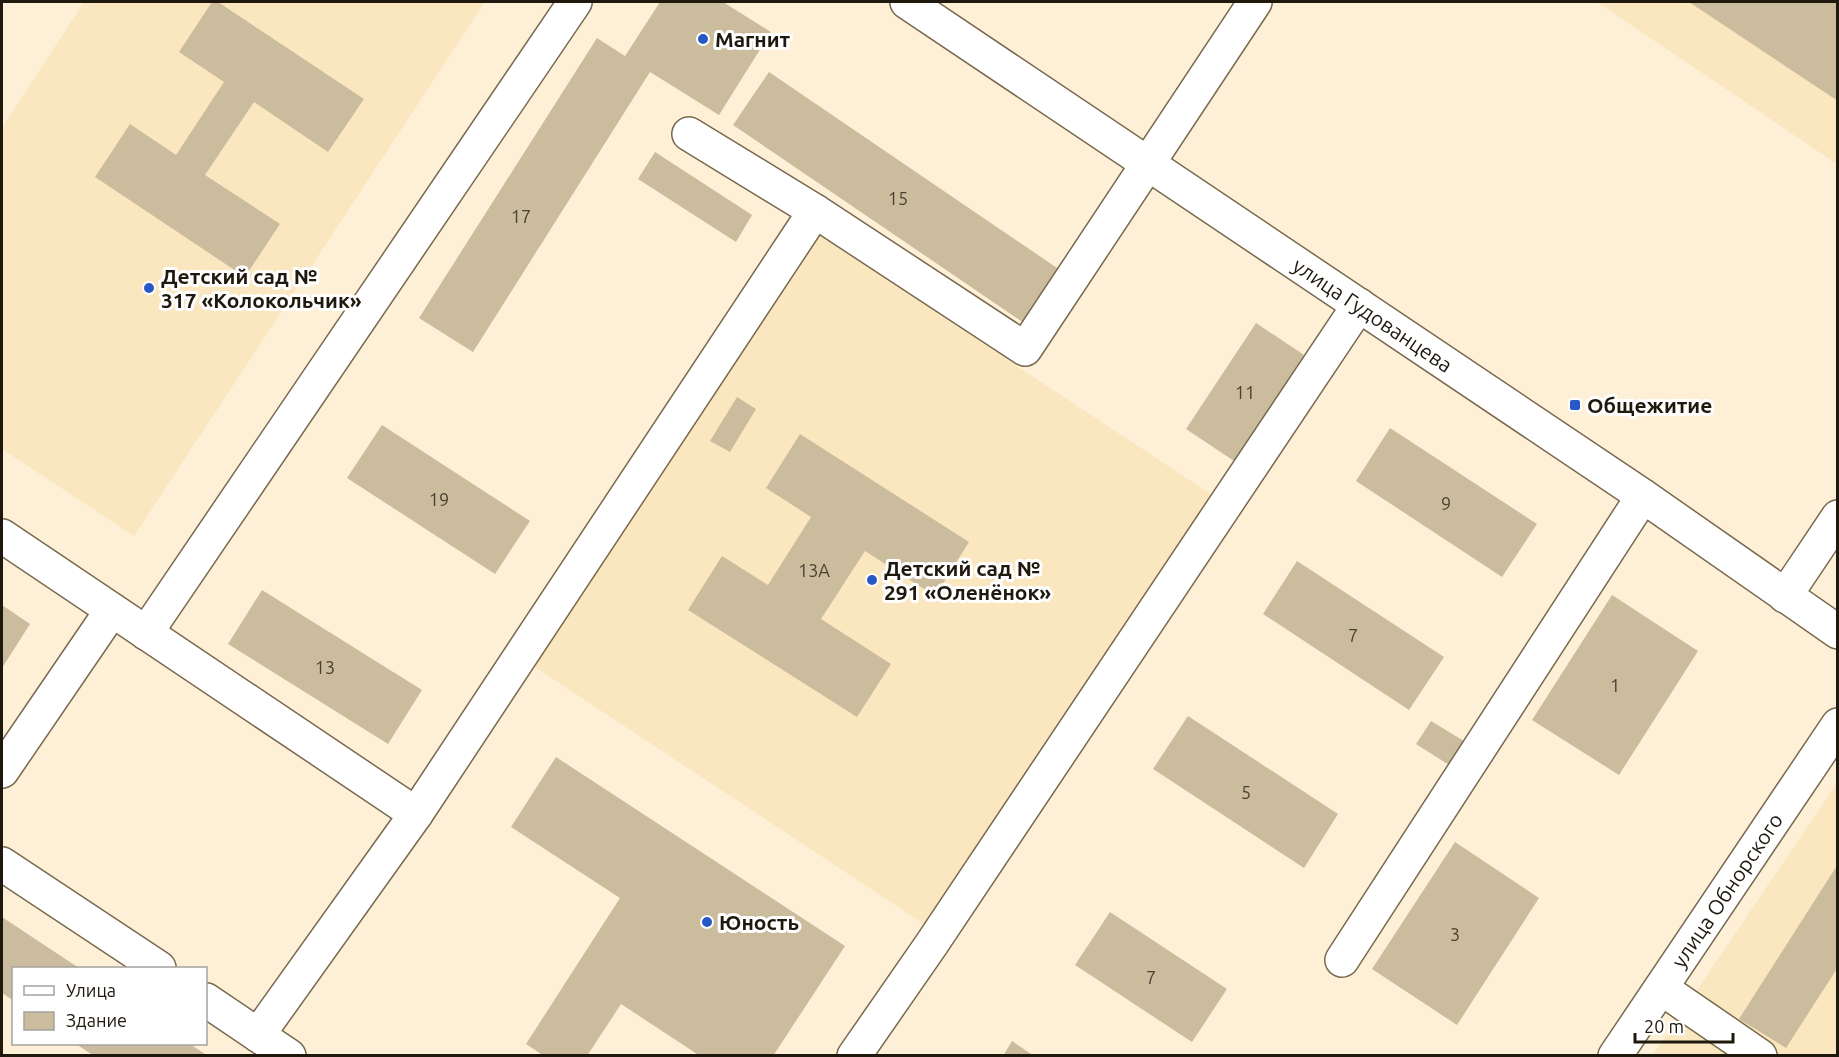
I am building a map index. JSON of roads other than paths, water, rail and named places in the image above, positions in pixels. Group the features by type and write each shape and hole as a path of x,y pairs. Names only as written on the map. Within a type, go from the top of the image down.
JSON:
{"street":[{"path":"146,633 575,2"},
{"name":"улица Гудованцева","path":"907,2 1643,496 1838,632"},
{"path":"689,134 815,211 1025,349 1255,2"},
{"path":"258,1035 416,814 815,211"},
{"path":"854,1056 938,935 1359,305"},
{"path":"1342,960 1643,496"},
{"path":"1785,596 1838,517"},
{"path":"2,536 416,814"},
{"path":"2,771 112,610"},
{"name":"улица Обнорского","path":"1616,1056 1838,725"},
{"path":"2,864 156,967"},
{"path":"1661,988 1760,1056"},
{"path":"207,1001 289,1056"}],"place":[{"name":"Магнит","path":"703,39"},
{"name":"Детский сад № 317 «Колокольчик»","path":"149,288"},
{"name":"Общежитие","path":"1575,405"},
{"name":"Детский сад № 291 «Оленёнок»","path":"872,580"},
{"name":"Юность","path":"707,922"}]}
